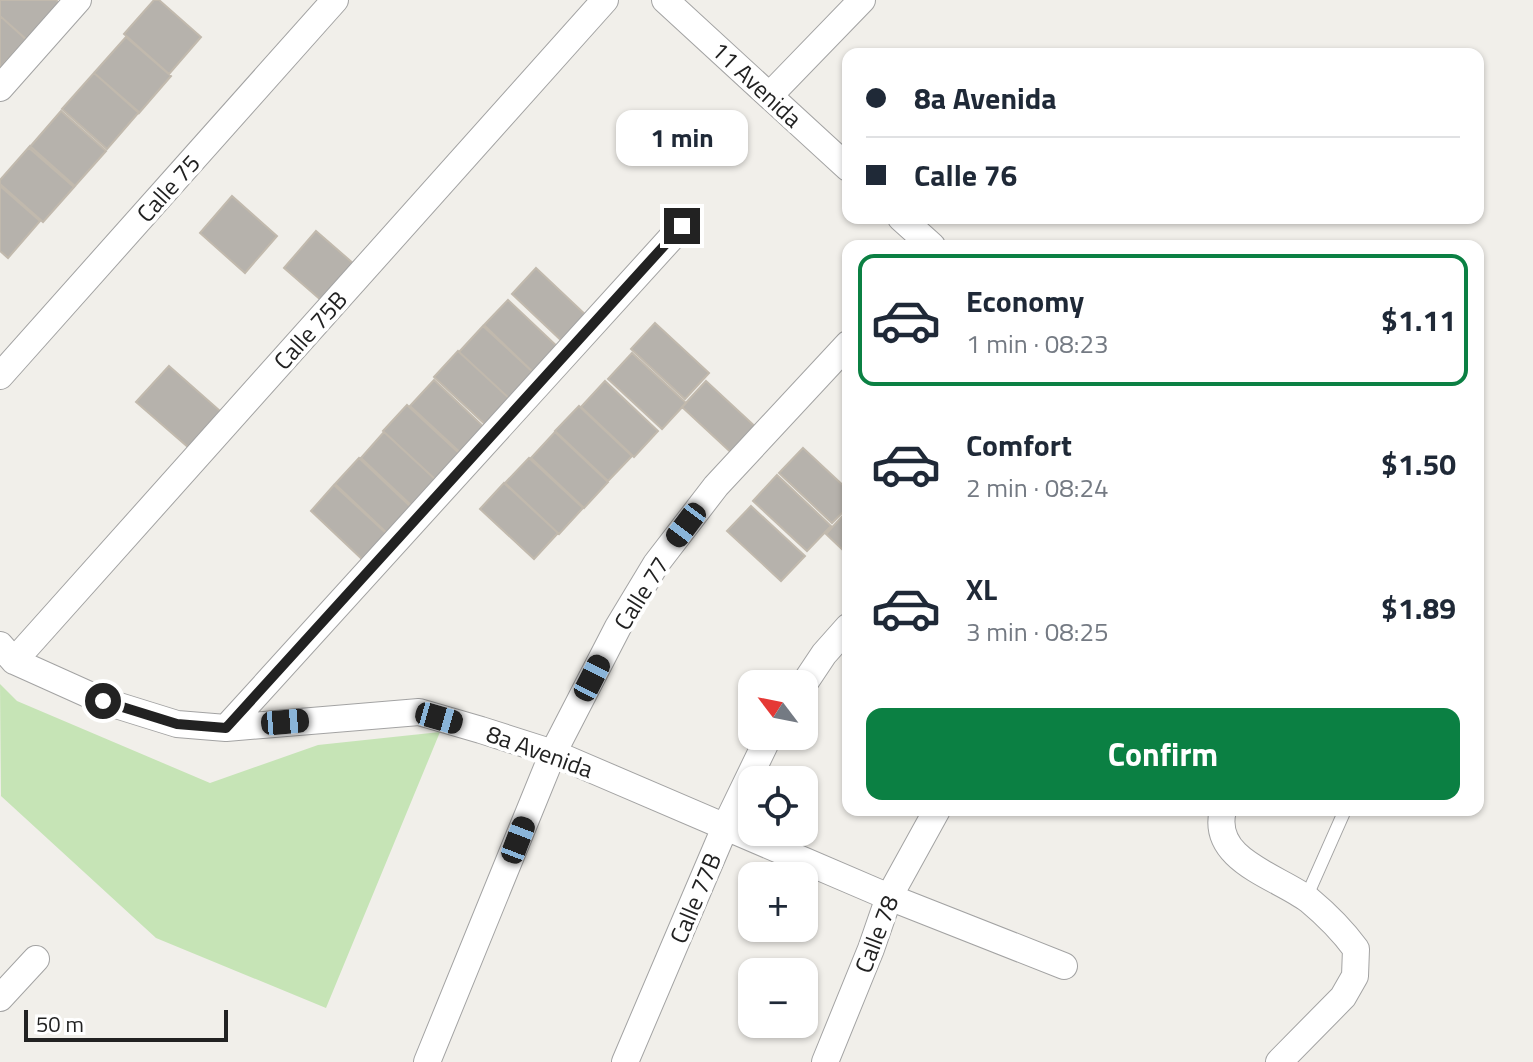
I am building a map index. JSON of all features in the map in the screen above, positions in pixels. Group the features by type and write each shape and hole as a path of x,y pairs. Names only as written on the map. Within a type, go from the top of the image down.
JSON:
{"street":[{"path":"0,88 78,0"},
{"name":"Calle 75","path":"0,376 335,0"},
{"name":"Calle 75B","path":"7,653 605,0"},
{"name":"11 Avenida","path":"665,0 842,162"},
{"path":"770,95 862,0"},
{"path":"908,224 925,240"},
{"path":"226,728 682,226"},
{"name":"Calle 77","path":"427,1062 553,753 618,627 656,564 716,486 842,350"},
{"path":"813,670 842,634"},
{"name":"8a Avenida","path":"7,653 103,701 177,724 226,728 419,712 553,753 889,897 1064,966"},
{"name":"Calle 77B","path":"625,1062 726,825 762,750"},
{"name":"Calle 78","path":"825,1062 889,897 934,816"},
{"path":"1221,816 1219,825 1227,847 1250,865 1306,898 1338,926 1356,949 1355,976 1343,997 1279,1062"},
{"path":"0,998 36,959"}],"lane":[{"path":"1306,898 1342,816"}],"green space":[{"path":"0,684 17,701 210,783 318,745 440,732 326,1008 156,938 1,796"}],"building":[{"path":"0,0 56,0 62,6 30,43 0,16"},
{"path":"154,0 159,0 201,37 169,74 124,34"},
{"path":"0,16 26,39 0,68"},
{"path":"126,37 171,76 139,113 94,73"},
{"path":"94,73 139,112 107,149 62,109"},
{"path":"61,111 106,151 74,187 29,148"},
{"path":"30,146 75,186 43,222 0,184 0,180"},
{"path":"0,186 40,221 8,258 0,251"},
{"path":"232,196 277,236 245,273 200,233"},
{"path":"316,231 362,271 329,307 284,268"},
{"path":"536,268 589,318 565,344 512,294"},
{"path":"508,300 561,350 537,376 484,325"},
{"path":"655,323 709,373 685,399 631,349"},
{"path":"483,326 537,376 513,402 459,352"},
{"path":"458,351 512,401 488,427 434,377"},
{"path":"632,353 686,403 662,429 608,379"},
{"path":"169,366 228,418 196,454 136,402"},
{"path":"434,380 487,430 464,456 410,406"},
{"path":"605,381 658,431 634,457 581,407"},
{"path":"706,381 760,431 736,457 682,407"},
{"path":"407,405 461,455 437,481 383,431"},
{"path":"579,406 632,456 608,481 555,431"},
{"path":"384,432 438,482 414,508 361,458"},
{"path":"555,432 608,482 584,508 531,458"},
{"path":"803,448 842,484 842,513 832,523 779,473"},
{"path":"359,458 412,508 388,534 335,484"},
{"path":"529,458 583,508 559,534 505,483"},
{"path":"777,475 831,526 807,551 753,501"},
{"path":"504,483 558,533 534,559 480,509"},
{"path":"334,485 388,535 364,561 311,511"},
{"path":"751,506 805,556 781,581 727,531"},
{"path":"842,517 842,549 826,534"}],"route":[{"path":"103,701 177,724 226,728 682,226"}]}
